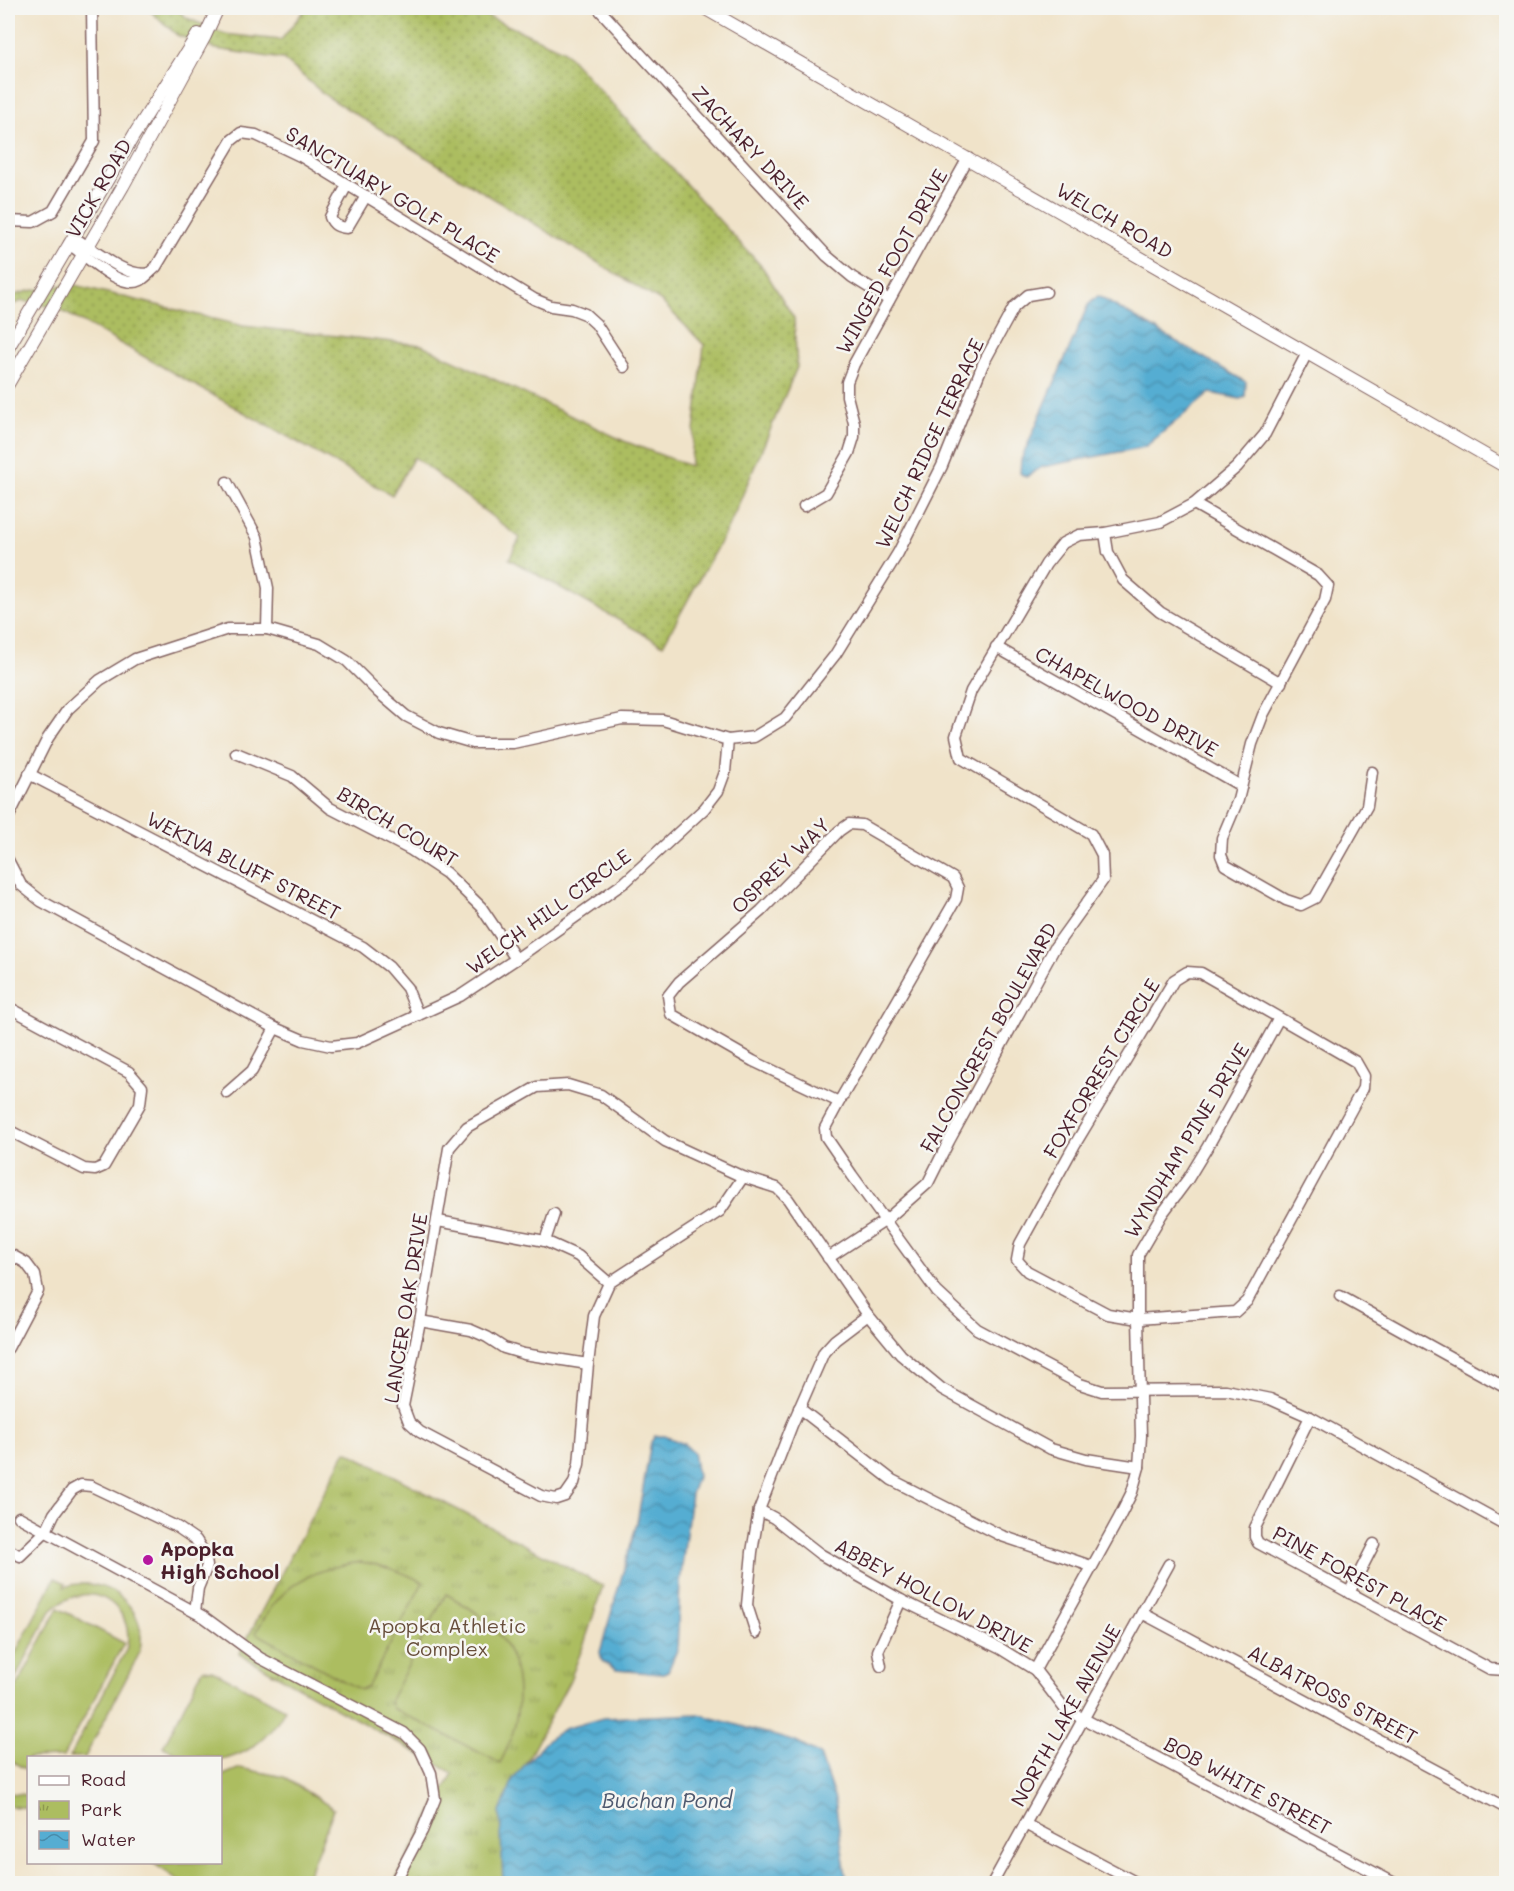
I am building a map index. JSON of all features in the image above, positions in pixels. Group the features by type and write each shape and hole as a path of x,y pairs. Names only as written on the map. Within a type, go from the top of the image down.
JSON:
{"street":[{"path":"8,221 33,222 53,211 94,141 92,8"},
{"name":"VICK ROAD","path":"8,348 182,57 217,8"},
{"name":"VICK ROAD","path":"8,384 163,113 205,36 217,8"},
{"name":"ZACHARY DRIVE","path":"598,8 827,256 852,277 889,300"},
{"name":"WELCH ROAD","path":"704,8 1506,467"},
{"name":"SANCTUARY GOLF PLACE","path":"149,273 156,267 232,140 242,134 256,135 302,157 348,184 534,299 551,306 572,309 585,314 597,324 624,367"},
{"name":"WINGED FOOT DRIVE","path":"804,506 826,493 849,453 854,437 854,423 847,396 847,382 854,364 968,158"},
{"path":"348,184 330,217 332,222 347,228 366,196"},
{"path":"71,241 142,275 149,273"},
{"path":"86,250 92,263 120,279 132,283 141,280 149,273"},
{"path":"120,279 125,268"},
{"name":"WELCH RIDGE TERRACE","path":"728,740 754,737 785,718 835,655 898,553 942,466 983,364 1014,307 1028,295 1046,292"},
{"name":"FALCONCREST BOULEVARD","path":"828,1258 886,1220 928,1183 948,1141 1055,947 1103,880 1102,855 1091,834 961,758 956,736 971,691 1046,564 1063,543 1079,535 1105,533 1160,522 1194,504 1238,467 1265,434 1307,353"},
{"path":"227,482 257,537 268,588 267,629"},
{"path":"1194,504 1318,575 1328,586 1325,600 1263,715 1252,744 1238,800 1222,838 1221,855 1225,865 1286,900 1301,906 1315,898 1367,806 1372,772"},
{"path":"1105,533 1108,552 1123,580 1160,612 1281,682"},
{"path":"8,818 48,738 68,709 100,680 135,659 228,629 267,629 319,644 347,661 406,716 439,733 473,743 513,743 622,719 663,720 728,740"},
{"name":"CHAPELWOOD DRIVE","path":"996,647 1241,786"},
{"name":"WELCH HILL CIRCLE","path":"8,860 21,885 41,901 275,1028 303,1040 331,1046 357,1043 460,996 625,882 704,809 718,791 725,772 728,740"},
{"name":"BIRCH COURT","path":"236,753 292,776 330,808 411,850 446,873 481,907 516,959"},
{"name":"WEKIVA BLUFF STREET","path":"29,774 363,947 388,967 407,988 418,1015"},
{"name":"OSPREY WAY","path":"839,1102 753,1061 671,1014 668,996 679,982 761,911 839,831 849,824 862,825 953,878 958,888 956,899 825,1128 826,1137 886,1220"},
{"name":"FOXFORREST CIRCLE","path":"1187,972 1201,973 1356,1062 1364,1076 1363,1088 1247,1301 1235,1312 1224,1314 1137,1319 1108,1314 1027,1270 1017,1260 1020,1244 1074,1146 1174,980 1187,972"},
{"path":"8,1007 129,1072 142,1087 140,1104 104,1166 95,1170 84,1169 8,1130"},
{"name":"WYNDHAM PINE DRIVE","path":"1035,1670 1132,1492 1139,1467 1141,1436 1137,1319 1138,1255 1162,1214 1188,1179 1208,1146 1279,1018"},
{"path":"227,1093 252,1071 275,1028"},
{"name":"LANCER OAK DRIVE","path":"609,1283 594,1316 579,1464 574,1484 566,1496 556,1500 542,1496 420,1432 409,1422 403,1406 438,1221 449,1148 467,1126 537,1087 568,1085 601,1095 665,1141 743,1177 777,1188 788,1199 868,1315 901,1355 942,1389 1051,1449 1086,1459 1139,1467"},
{"path":"438,1221 545,1241 578,1256 609,1283 720,1211 743,1177"},
{"path":"545,1241 554,1214"},
{"path":"886,1220 938,1292 977,1329 1080,1384 1102,1392 1226,1390 1270,1399 1310,1417 1506,1525"},
{"path":"8,1253 26,1263 35,1275 38,1291 8,1348"},
{"path":"1340,1296 1506,1388"},
{"path":"756,1633 747,1605 759,1510 824,1352 835,1340 868,1315"},
{"path":"420,1321 471,1330 504,1348 524,1354 588,1364"},
{"path":"800,1408 892,1480 1002,1536 1091,1566"},
{"name":"PINE FOREST PLACE","path":"1310,1417 1255,1528 1258,1543 1490,1669 1506,1670"},
{"path":"8,1549 20,1556 46,1531 54,1514 72,1490 81,1485 91,1486 177,1527 196,1540 205,1554 207,1566 198,1588 195,1612"},
{"name":"ABBEY HOLLOW DRIVE","path":"759,1510 774,1518 820,1554 901,1600 1001,1649 1035,1670 1065,1709 1084,1719"},
{"path":"19,1517 195,1612 260,1658 404,1733 420,1749 431,1773 435,1799 422,1831 394,1884"},
{"path":"1348,1593 1374,1544"},
{"name":"NORTH LAKE AVENUE","path":"992,1884 1169,1564"},
{"path":"881,1666 878,1651 901,1600"},
{"name":"ALBATROSS STREET","path":"1142,1613 1506,1808"},
{"name":"BOB WHITE STREET","path":"1084,1719 1396,1884"},
{"path":"1025,1824 1139,1884"}],"green space":[{"path":"147,8 175,8 187,18 224,34 281,40 306,8 469,8 563,50 763,268 794,318 797,367 731,522 663,645 509,559 520,538 414,457 392,495 57,308 23,301 8,306 8,297 71,284 243,326 422,345 624,441 690,466 704,345 662,302 326,96 283,59 216,49 177,35"},
{"name":"Apopka Athletic Complex","path":"346,1451 603,1586 570,1680 511,1791 549,1883 394,1883 453,1773 239,1654"},
{"path":"361,1562 393,1569 423,1582 368,1686 360,1690 256,1633 275,1603 298,1582 326,1569"},
{"path":"55,1578 66,1583 64,1587 80,1584 95,1585 110,1590 122,1598 139,1623 141,1638 139,1654 86,1756 71,1756 126,1650 127,1628 118,1610 102,1597 80,1595 68,1599 51,1611 8,1692 8,1667"},
{"path":"446,1594 478,1614 497,1632 514,1667 518,1686 518,1705 509,1744 500,1763 392,1708 390,1700"},
{"path":"58,1608 124,1643 64,1756 27,1756 27,1770 8,1759 8,1704"},
{"path":"203,1669 212,1670 285,1709 273,1728 259,1742 232,1757 222,1760 222,1756 186,1756 163,1747"},
{"path":"240,1768 284,1777 334,1809 305,1883 183,1883 154,1864 222,1864 222,1776"},
{"path":"8,1793 27,1795 27,1808 8,1806"}],"water":[{"path":"1098,296 1246,382 1245,397 1240,399 1210,393 1145,447 1042,467 1026,477 1020,473 1021,460 1088,305"},
{"path":"655,1436 665,1436 684,1444 693,1452 697,1477 691,1494 680,1583 677,1650 668,1671 661,1674 616,1670 602,1661 600,1652 637,1523 651,1442"},
{"name":"Buchan Pond","path":"699,1714 796,1742 820,1755 835,1800 847,1883 503,1883 500,1812 514,1777 547,1740 564,1729 603,1718"}],"place":[{"name":"Apopka High School","path":"148,1560"}]}
